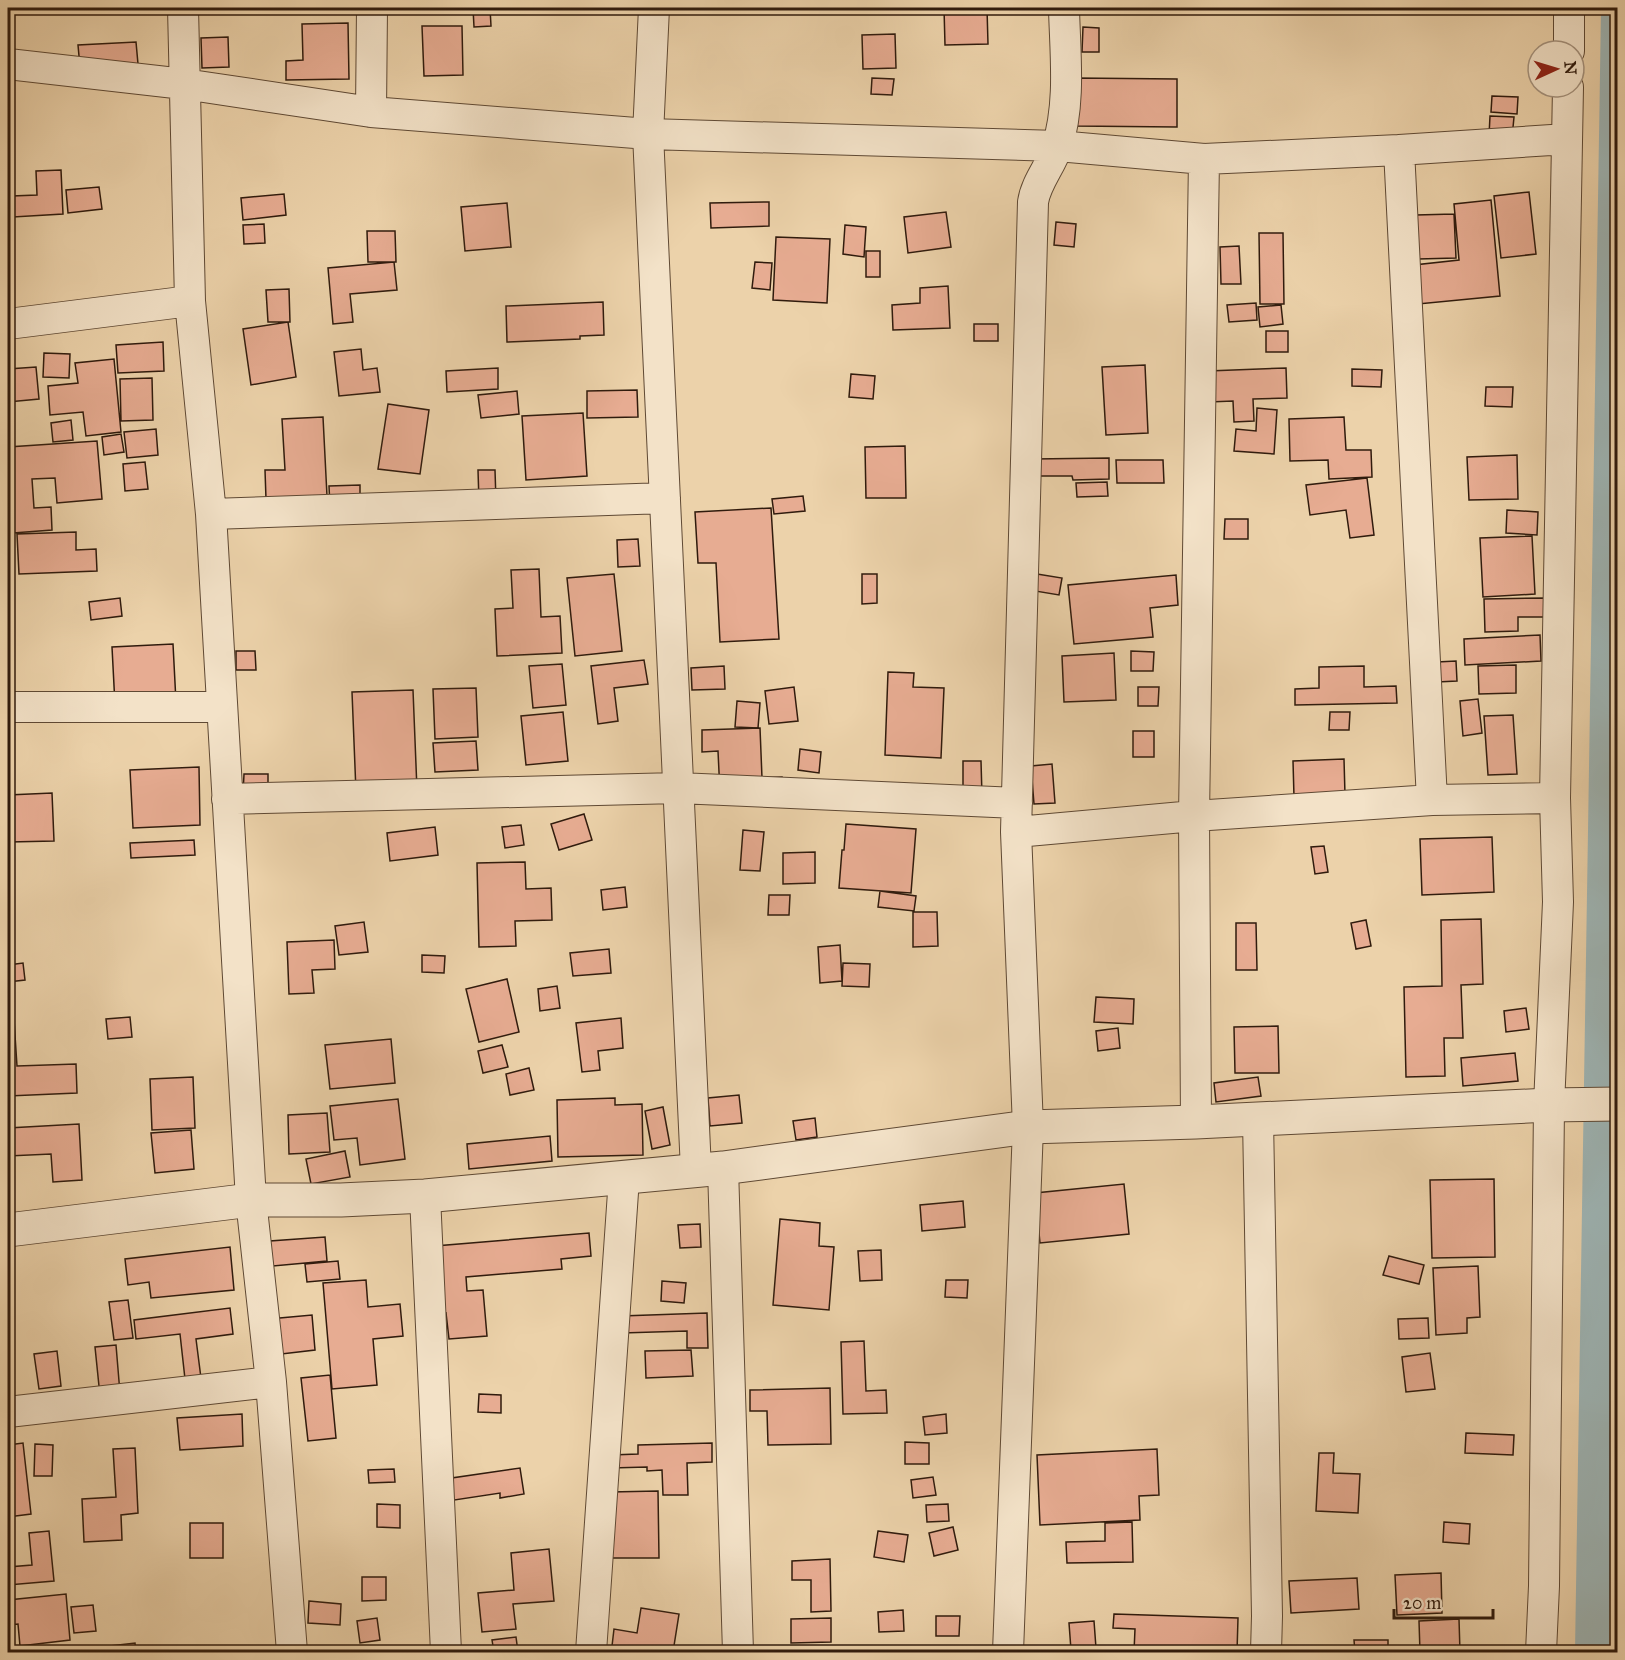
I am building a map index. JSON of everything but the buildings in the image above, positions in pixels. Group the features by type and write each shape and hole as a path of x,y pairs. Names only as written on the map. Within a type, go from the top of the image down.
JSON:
{"street":[{"path":"183,8 190,301 211,514 251,1200 271,1382 292,1653"},
{"path":"371,112 372,8"},
{"path":"654,8 648,134 678,789 710,1169 738,1653"},
{"path":"1008,1653 1028,1127 1016,817 1033,202 1038,185 1058,146 1064,114 1064,8"},
{"path":"1569,8 1569,39"},
{"path":"8,64 184,84 371,112 648,134 1058,146 1204,159 1399,150 1567,138"},
{"path":"1541,1653 1557,1105 1558,902 1555,798 1568,99"},
{"path":"1399,150 1432,800"},
{"path":"1196,1122 1194,816 1204,159"},
{"path":"8,324 190,301"},
{"path":"211,514 665,498"},
{"path":"8,707 222,707"},
{"path":"227,799 678,789 1016,817 1194,816 1432,800 1555,798"},
{"path":"8,1230 251,1200 341,1200 425,1196 624,1178 710,1169 1028,1127 1617,1104"},
{"path":"1258,1119 1266,1653"},
{"path":"591,1653 624,1178"},
{"path":"425,1196 446,1653"},
{"path":"8,1412 271,1382"}],"waterway":[{"path":"1592,1652 1618,10"}]}
